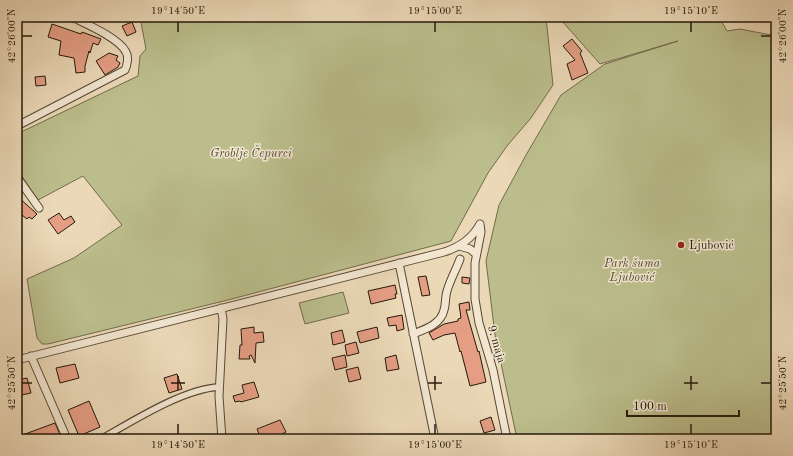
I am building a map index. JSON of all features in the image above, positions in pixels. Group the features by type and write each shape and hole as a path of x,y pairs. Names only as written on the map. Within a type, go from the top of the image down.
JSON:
{"street":[{"path":"17,126 125,70 127,55 124,49 110,37 72,17"},
{"path":"17,177 39,208"},
{"name":"9. maja","path":"459,246 471,237 480,224 481,232 476,254 474,287 477,312 493,370 507,439"},
{"path":"17,360 444,252 459,246 470,249 476,254"},
{"path":"413,334 430,327 440,320 444,311 446,293 460,259"},
{"path":"399,263 435,439"},
{"path":"221,308 223,319 219,387 222,439"},
{"path":"31,356 67,439"},
{"path":"101,439 158,407 204,389 219,387"}],"green space":[{"name":"Groblje Čepurci","path":"140,17 546,17 553,85 531,118 507,146 488,173 451,241 228,300 48,344 42,344 37,338 27,279 74,258 122,225 83,176 38,200 17,169 17,134 138,76 140,56 146,49"},
{"name":"Park šuma Ljubović","path":"560,17 719,17 727,31 740,29 776,36 776,439 517,439 495,335 486,261 499,205 561,95 605,64 678,41 600,64"},
{"path":"343,292 349,313 305,324 299,303"}],"building":[{"path":"132,22 136,32 127,36 122,26"},
{"path":"52,24 101,39 98,45 93,43 90,53 89,51 85,72 76,73 74,58 59,55 61,41 48,37"},
{"path":"572,39 582,51 580,53 588,73 572,80 567,64 575,60 563,46"},
{"path":"109,53 118,56 116,60 120,63 118,67 105,75 96,61"},
{"path":"45,76 46,85 36,86 35,77"},
{"path":"17,196 37,214 32,219 29,217 27,219 17,211"},
{"path":"59,213 64,220 71,216 75,222 58,234 48,220"},
{"path":"426,276 430,295 422,296 418,277"},
{"path":"462,277 470,278 469,284 462,283"},
{"path":"395,285 397,294 395,294 396,298 371,304 368,291"},
{"path":"469,302 470,310 466,310 478,352 479,351 486,382 470,386 455,333 444,335 433,340 429,333 444,324 458,321 458,319 461,318 459,304"},
{"path":"402,315 404,329 397,331 396,325 389,326 387,318"},
{"path":"254,327 254,333 263,332 264,342 256,343 255,363 251,355 249,356 250,359 239,359 240,345 242,345 241,329"},
{"path":"377,327 379,338 360,343 357,332"},
{"path":"342,330 345,342 333,345 331,333"},
{"path":"356,342 359,353 347,356 345,345"},
{"path":"345,355 347,367 335,370 332,358"},
{"path":"396,355 399,369 387,371 385,358"},
{"path":"75,364 79,378 60,383 56,368"},
{"path":"358,367 361,379 349,382 346,370"},
{"path":"177,374 182,389 169,393 164,378"},
{"path":"27,378 31,393 17,396 17,380"},
{"path":"254,382 259,397 241,402 235,402 233,396 244,393 242,385"},
{"path":"89,401 100,427 79,436 68,410"},
{"path":"491,417 495,430 484,433 480,421"},
{"path":"280,420 286,432 276,437 277,439 261,439 257,429"},
{"path":"55,423 62,439 17,439 17,437"}],"place":[{"name":"Ljubović","path":"681,245"}]}
